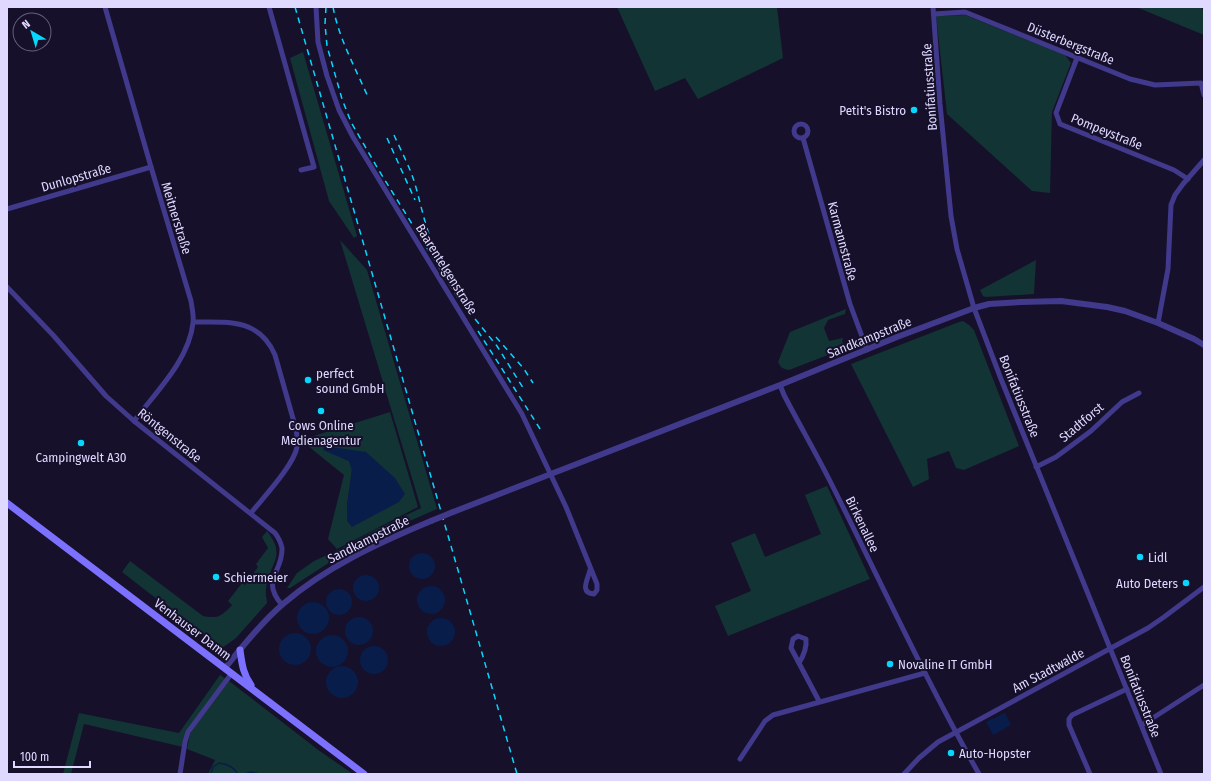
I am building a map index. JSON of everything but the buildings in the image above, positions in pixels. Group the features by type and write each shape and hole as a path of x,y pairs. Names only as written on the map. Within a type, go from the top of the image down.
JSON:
{"main road":[{"name":"Venhauser Damm","path":"7,503 364,774"},
{"path":"240,650 243,671 246,678 253,688 266,699"}],"street":[{"name":"Meitnerstraße","path":"105,7 150,167 191,301 194,322 189,343 181,361 134,421"},
{"path":"269,7 314,167 301,170"},
{"name":"Baarentelgenstraße","path":"316,7 318,42 327,76 339,110 353,137 522,414 550,473"},
{"name":"Bonifatiusstraße","path":"933,7 940,104 951,216 957,249 974,308 995,365 1161,774"},
{"name":"Düsterbergstraße","path":"934,14 965,12 1130,79 1155,85 1203,82 1204,95"},
{"name":"Pompeystraße","path":"1077,58 1056,113 1060,124 1174,170 1188,179"},
{"name":"Karmannstraße","path":"803,138 850,304 868,350"},
{"path":"1158,323 1168,269 1171,205 1175,195 1204,160"},
{"name":"Dunlopstraße","path":"7,209 150,167"},
{"name":"Röntgenstraße","path":"7,287 106,396 134,421 276,533 282,546 281,556 272,586 275,597 282,605"},
{"name":"Sandkampstraße","path":"225,668 282,605 312,582 344,562 388,539 550,473 780,385 974,308 989,304 1061,301 1108,307 1125,311 1158,323 1204,345"},
{"path":"194,322 235,322 254,329 262,336 272,349 282,377 298,437 297,449 288,467 251,513"},
{"name":"Birkenallee","path":"780,385 925,673 979,774"},
{"name":"Stadtforst","path":"1036,467 1056,456 1091,431 1122,402 1139,393"},
{"path":"550,473 566,506 590,570"},
{"name":"Am Stadtwalde","path":"904,774 928,750 956,732 1164,617 1204,587"},
{"path":"798,662 803,656 806,639 798,636 792,639 791,648 798,662 818,701"},
{"path":"180,774 188,732 232,673"},
{"path":"740,759 765,721 772,715 818,701 925,673"},
{"path":"1142,725 1204,685"},
{"path":"1090,774 1070,725 1070,719 1072,715 1127,689"}],"green space":[{"path":"617,7 777,7 783,58 698,99 685,78 655,91"},
{"path":"1136,7 1201,7 1204,12 1204,35"},
{"path":"965,15 1065,55 1071,63 1052,112 1050,193 1032,191 947,114 936,16"},
{"path":"303,52 357,236 354,238 329,201 290,58"},
{"path":"340,240 367,270 437,509 380,534 327,564 290,588 287,588 297,573 314,561 421,508"},
{"path":"1036,260 1034,294 983,296 980,290"},
{"path":"846,309 845,314 828,320 824,328 829,341 843,338 842,341 846,348 789,370 781,367 778,362 790,332"},
{"path":"963,321 974,330 1019,446 964,470 956,468 949,451 927,459 929,479 913,487 851,364"},
{"path":"390,412 418,507 337,549 328,539 344,475 308,446 303,445 304,439","holes":["338,456 395,478 347,506 352,469 349,461"]},
{"path":"827,486 870,579 728,636 715,606 751,591 731,543 755,533 765,557 821,534 805,495"},
{"path":"267,531 273,540 276,548 276,554 267,581 267,603 236,638 222,648 216,646 122,572 130,561 203,616 216,617 225,612 232,605 228,601 242,583 245,585 258,567 256,564 268,548 262,537"},
{"path":"220,675 226,679 189,729 183,747 84,724 71,774 63,774 79,713 179,733"},
{"path":"229,681 321,752 353,774 208,774 215,760 187,749 190,734"}],"water":[{"path":"324,446 366,452 395,478 405,494 399,502 352,527 347,521 347,506 352,470 349,461 323,450"},
{"path":"422,553 431,557 435,566 431,575 422,579 413,575 409,566 413,557"},
{"path":"366,575 375,579 379,588 375,597 366,601 357,597 353,588 357,579"},
{"path":"431,586 441,590 445,600 441,610 431,614 421,610 417,600 421,590"},
{"path":"339,589 348,593 352,602 348,611 339,615 330,611 326,602 330,593"},
{"path":"310,602 316,602 326,609 329,618 328,624 322,631 316,634 310,634 300,627 297,621 297,615 304,605"},
{"path":"359,617 369,621 373,631 369,641 359,645 349,641 345,631 349,621"},
{"path":"441,618 451,622 455,632 451,642 441,646 431,642 427,632 431,622"},
{"path":"292,633 298,633 308,640 311,649 310,655 304,662 298,665 292,665 282,658 279,652 279,646 286,636"},
{"path":"332,635 338,636 345,642 348,651 347,657 341,664 332,667 326,666 319,660 316,651 317,645 323,638"},
{"path":"374,646 384,650 388,660 384,670 374,674 364,670 360,660 364,650"},
{"path":"342,666 348,667 355,673 358,682 357,688 351,695 342,698 336,697 329,691 326,682 327,676 333,669"},
{"path":"1005,713 1011,725 993,735 986,722"}],"waterway":[{"path":"211,774 213,767 219,763 230,766 238,774"},
{"path":"245,774 251,772 260,774"}],"railway":[{"path":"295,7 517,774"},
{"path":"326,7 325,24 327,46 342,99 351,122 378,169 458,298 497,346 525,391"},
{"path":"333,7 343,42 368,97"},
{"path":"394,135 413,178 427,229 438,255"},
{"path":"387,138 415,200"},
{"path":"478,331 542,432"},
{"path":"496,337 524,369 533,383"}],"place":[{"name":"Petit's Bistro","path":"914,110"},
{"name":"perfect sound GmbH","path":"308,380"},
{"name":"Cows Online Medienagentur","path":"321,411"},
{"name":"Campingwelt A30","path":"81,443"},
{"name":"Lidl","path":"1140,557"},
{"name":"Schiermeier","path":"216,577"},
{"name":"Auto Deters","path":"1186,583"},
{"name":"Novaline IT GmbH","path":"890,664"},
{"name":"Auto-Hopster","path":"951,753"}]}
